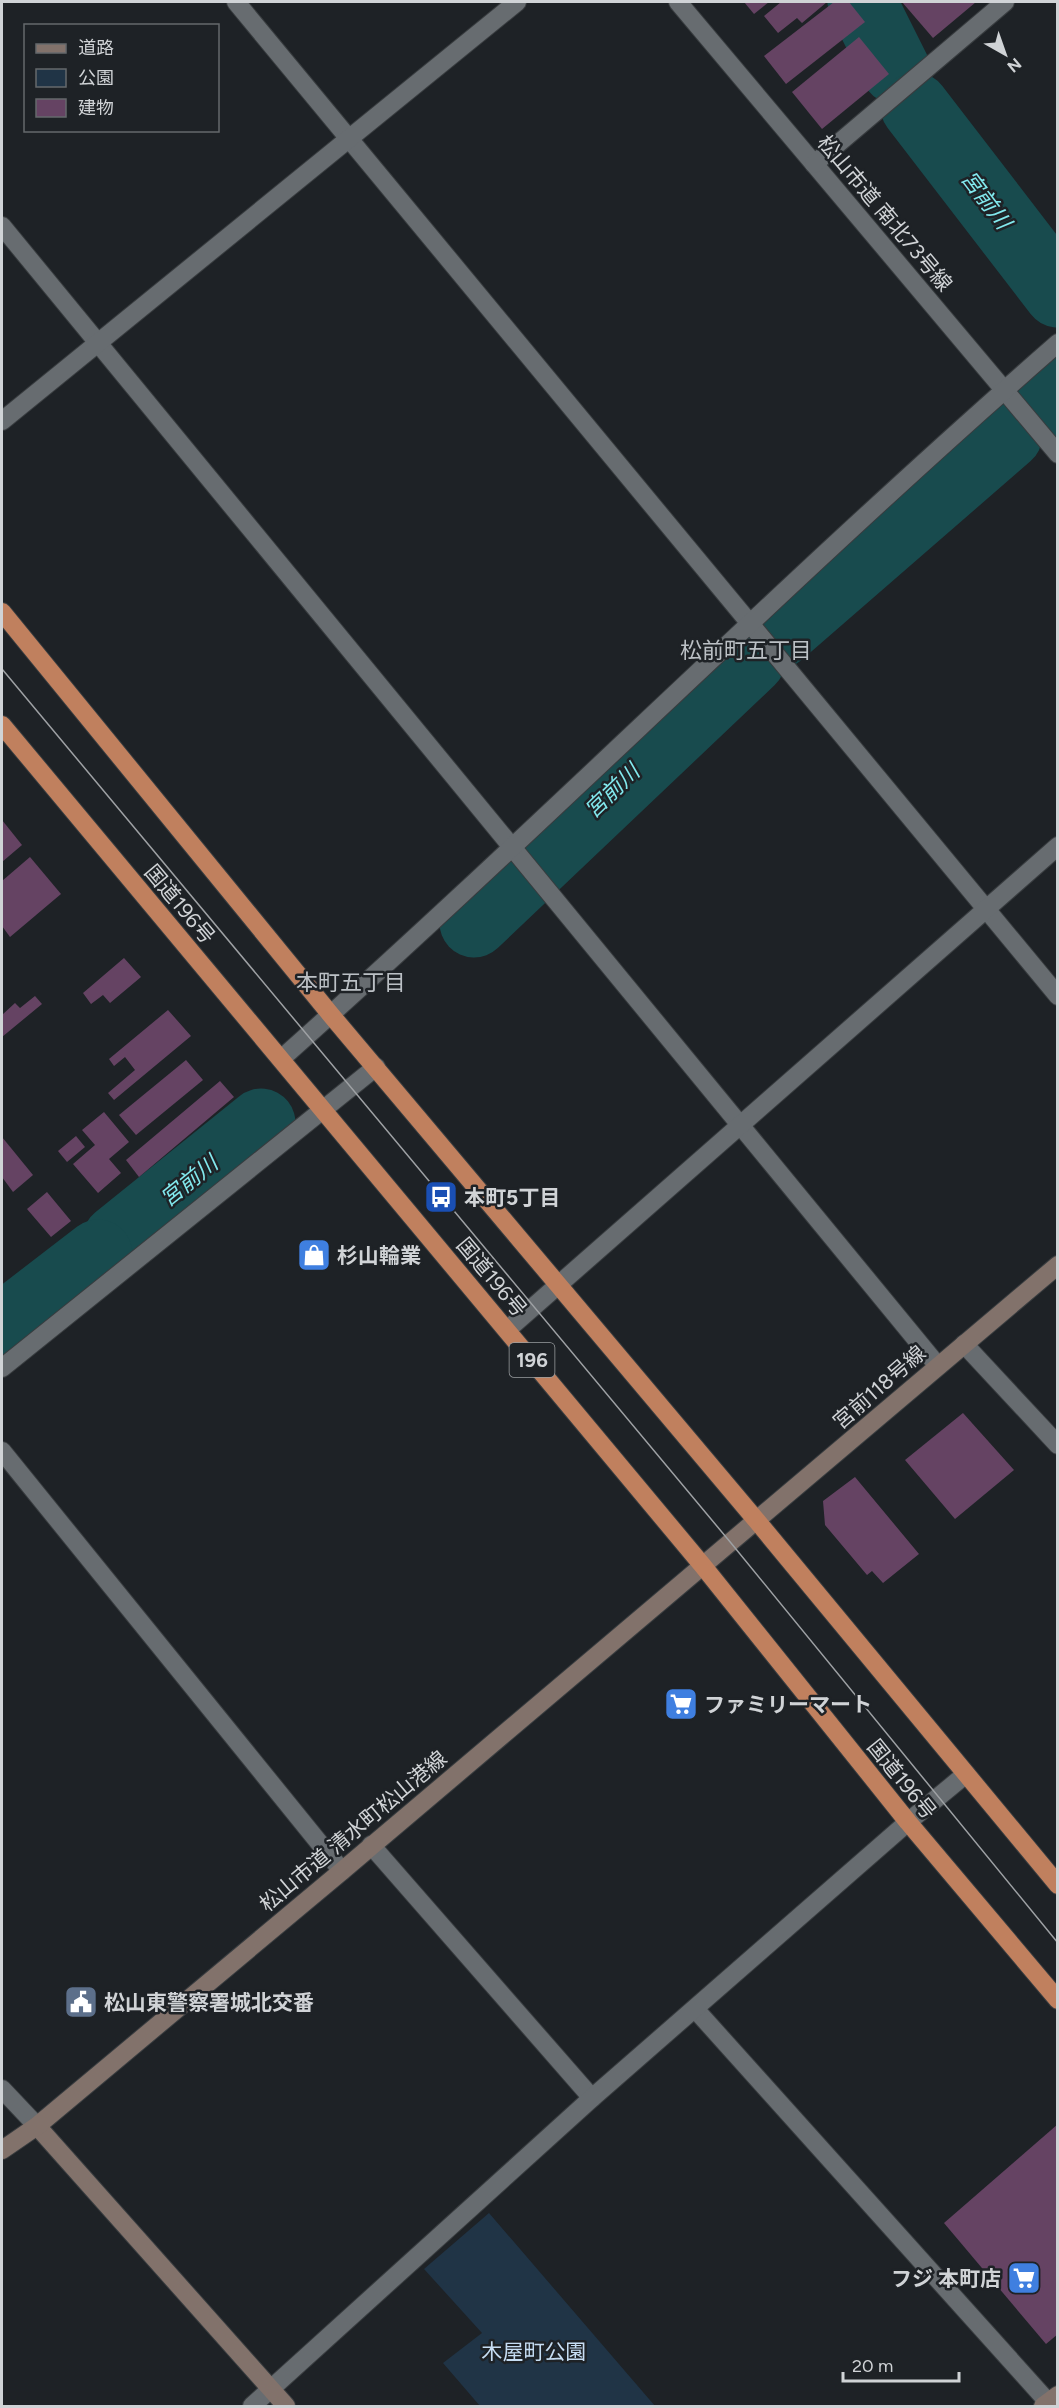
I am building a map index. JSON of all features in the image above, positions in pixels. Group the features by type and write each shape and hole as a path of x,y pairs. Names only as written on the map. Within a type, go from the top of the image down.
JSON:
{"highway":[{"path":"2,612 331,1015 758,1521 1058,1885"},
{"name":"国道196号","path":"2,725 703,1566 908,1822 1058,2000"}],"street":[{"path":"236,2 1058,996"},
{"path":"2,421 517,2"},
{"name":"松山市道 南北73号線","path":"678,2 1058,454"},
{"path":"814,164 1005,2"},
{"path":"2,226 938,1366"},
{"path":"281,1059 331,1015 749,623 1058,343"},
{"path":"507,1330 560,1286 985,908 1058,846"},
{"path":"2,1368 376,1067"},
{"name":"宮前118号線","path":"731,1543 1058,1265"},
{"path":"964,1344 1058,1445"},
{"path":"2,1451 342,1871"},
{"name":"松山市道 清水町松山港線","path":"2,2150 37,2126 731,1543"},
{"path":"252,2406 592,2098 966,1774"},
{"path":"371,1845 592,2098"},
{"path":"696,2010 1050,2401"},
{"path":"2,2089 286,2406"}],"green space":[{"name":"木屋町公園","path":"489,2213 655,2406 480,2406 443,2363 482,2333 424,2269"}],"building":[{"path":"744,2 769,2 754,14"},
{"path":"781,2 827,2 802,23 797,18 778,33 764,16"},
{"path":"834,2 849,2 865,22 786,84 764,56"},
{"path":"902,2 976,2 933,38"},
{"path":"859,37 889,74 822,129 792,92"},
{"path":"2,820 22,845 2,862"},
{"path":"30,857 61,894 10,937 2,926 2,881"},
{"path":"124,958 141,977 110,1003 103,995 91,1004 83,993"},
{"path":"35,996 42,1004 2,1037 2,1015 15,1003 20,1008"},
{"path":"168,1010 191,1036 114,1100 108,1093 135,1070 125,1057 114,1066 109,1059"},
{"path":"186,1060 203,1080 136,1135 119,1115"},
{"path":"220,1081 234,1097 139,1177 126,1160"},
{"path":"104,1112 129,1142 109,1159 121,1173 98,1193 73,1164 95,1145 82,1130"},
{"path":"76,1136 85,1147 67,1162 58,1151"},
{"path":"2,1137 33,1175 13,1192 2,1177"},
{"path":"47,1192 71,1221 51,1237 27,1209"},
{"path":"963,1413 1014,1470 955,1519 905,1460"},
{"path":"855,1477 919,1554 883,1583 872,1571 867,1575 825,1525 823,1501"},
{"name":"フジ 本町店","path":"1058,2124 1058,2334 1046,2344 944,2223"}],"waterway":[{"name":"宮前川","path":"862,2 896,70"},
{"name":"宮前川","path":"915,107 1058,293"},
{"name":"宮前川","path":"1043,405 1058,389"},
{"name":"宮前川","path":"779,634 1008,435"},
{"name":"宮前川","path":"474,923 751,660"},
{"name":"宮前川","path":"117,1239 261,1123"},
{"name":"宮前川","path":"2,1328 98,1254"}],"tram line":[{"path":"2,669 731,1543 1058,1943"}],"place":[{"name":"本町5丁目","path":"441,1197"},
{"name":"杉山輪業","path":"314,1255"},
{"name":"ファミリーマート","path":"681,1704"},
{"name":"松山東警察署城北交番","path":"81,2002"},
{"name":"フジ 本町店","path":"1024,2278"}],"district":[{"name":"松前町五丁目","path":"746,650"},
{"name":"本町五丁目","path":"351,982"}]}
